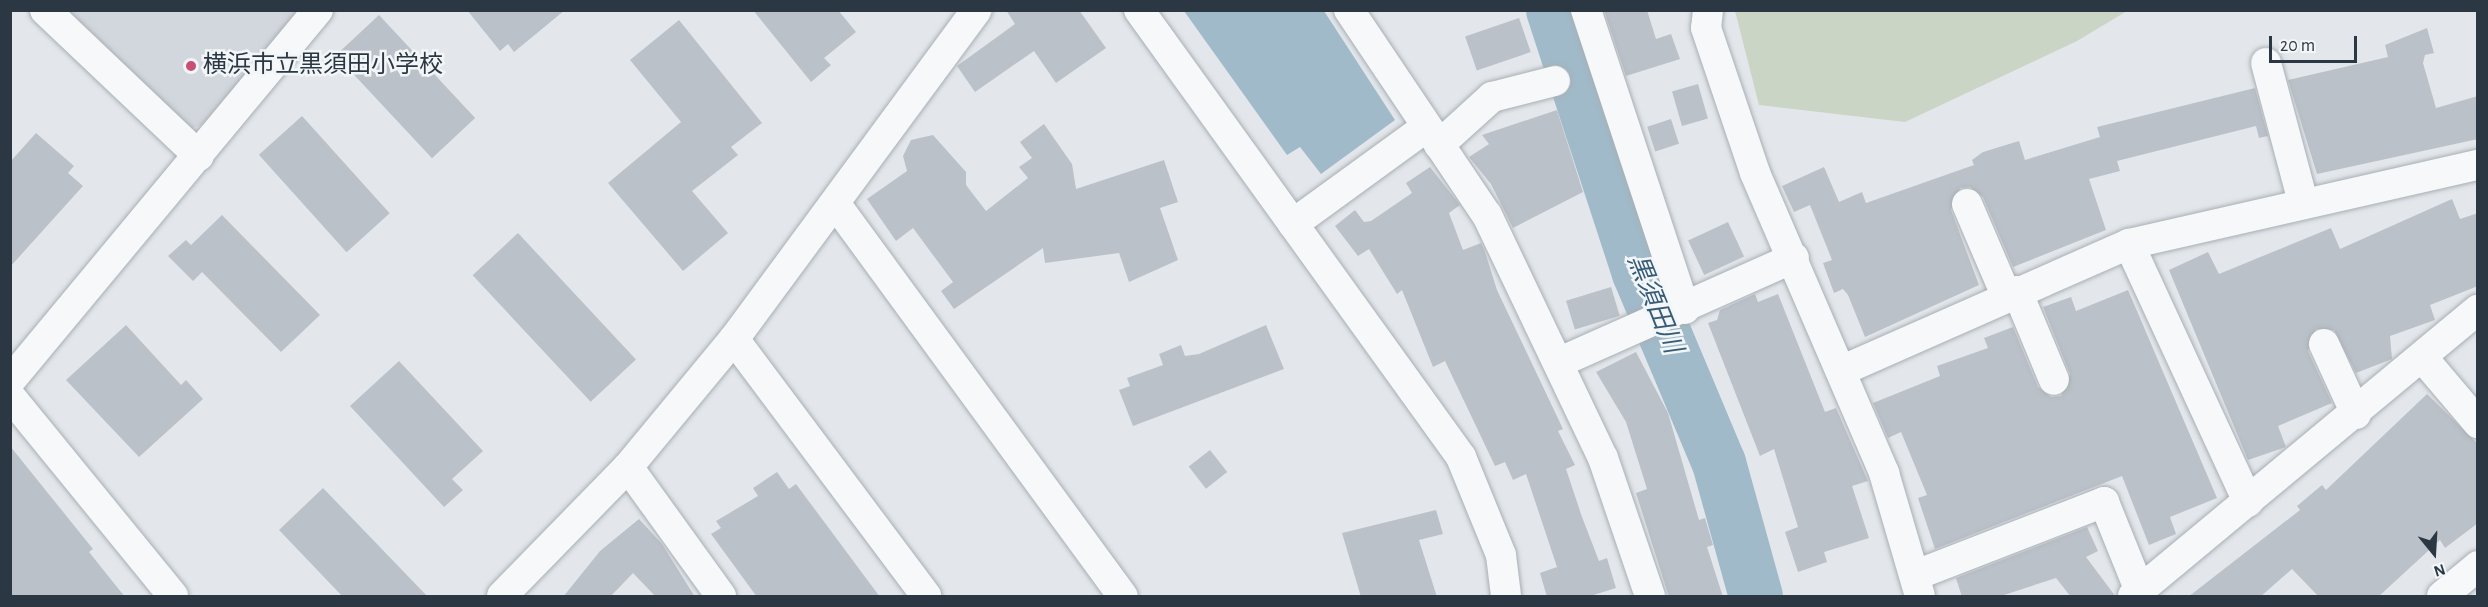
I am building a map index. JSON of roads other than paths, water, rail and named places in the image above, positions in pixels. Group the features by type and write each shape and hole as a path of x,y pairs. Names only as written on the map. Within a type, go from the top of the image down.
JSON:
{"street":[{"path":"45,10 199,156"},
{"path":"10,381 318,10"},
{"path":"502,597 628,467 734,339 977,10"},
{"path":"1138,10 1461,457 1500,555 1506,597"},
{"path":"1349,10 1432,137 1487,215 1560,362 1603,458 1650,597"},
{"path":"1586,10 1685,309"},
{"path":"1708,10 1706,28 1755,173 1843,370 1884,473 1918,586 2104,502 2137,594 2356,414 2478,310"},
{"path":"2266,63 2303,202"},
{"path":"1293,224 1492,97 1555,81"},
{"path":"1843,370 2011,293 2129,244 2303,202 2478,165"},
{"path":"835,203 1123,597"},
{"path":"1967,204 2054,380"},
{"path":"2129,244 2248,502"},
{"path":"1560,362 1636,327 1685,309 1794,258"},
{"path":"734,339 926,597"},
{"path":"2324,344 2356,414"},
{"path":"2422,357 2478,423"},
{"path":"10,396 173,597"},
{"path":"628,467 721,597"},
{"path":"2442,597 2478,567"}],"water":[{"path":"1184,11 1324,11 1395,120 1321,174 1300,147 1287,155"}],"waterway":[{"name":"黒須田川","path":"1553,10 1639,273 1719,463 1756,596"}],"place":[{"name":"横浜市立黒須田小学校","path":"191,66"}]}
